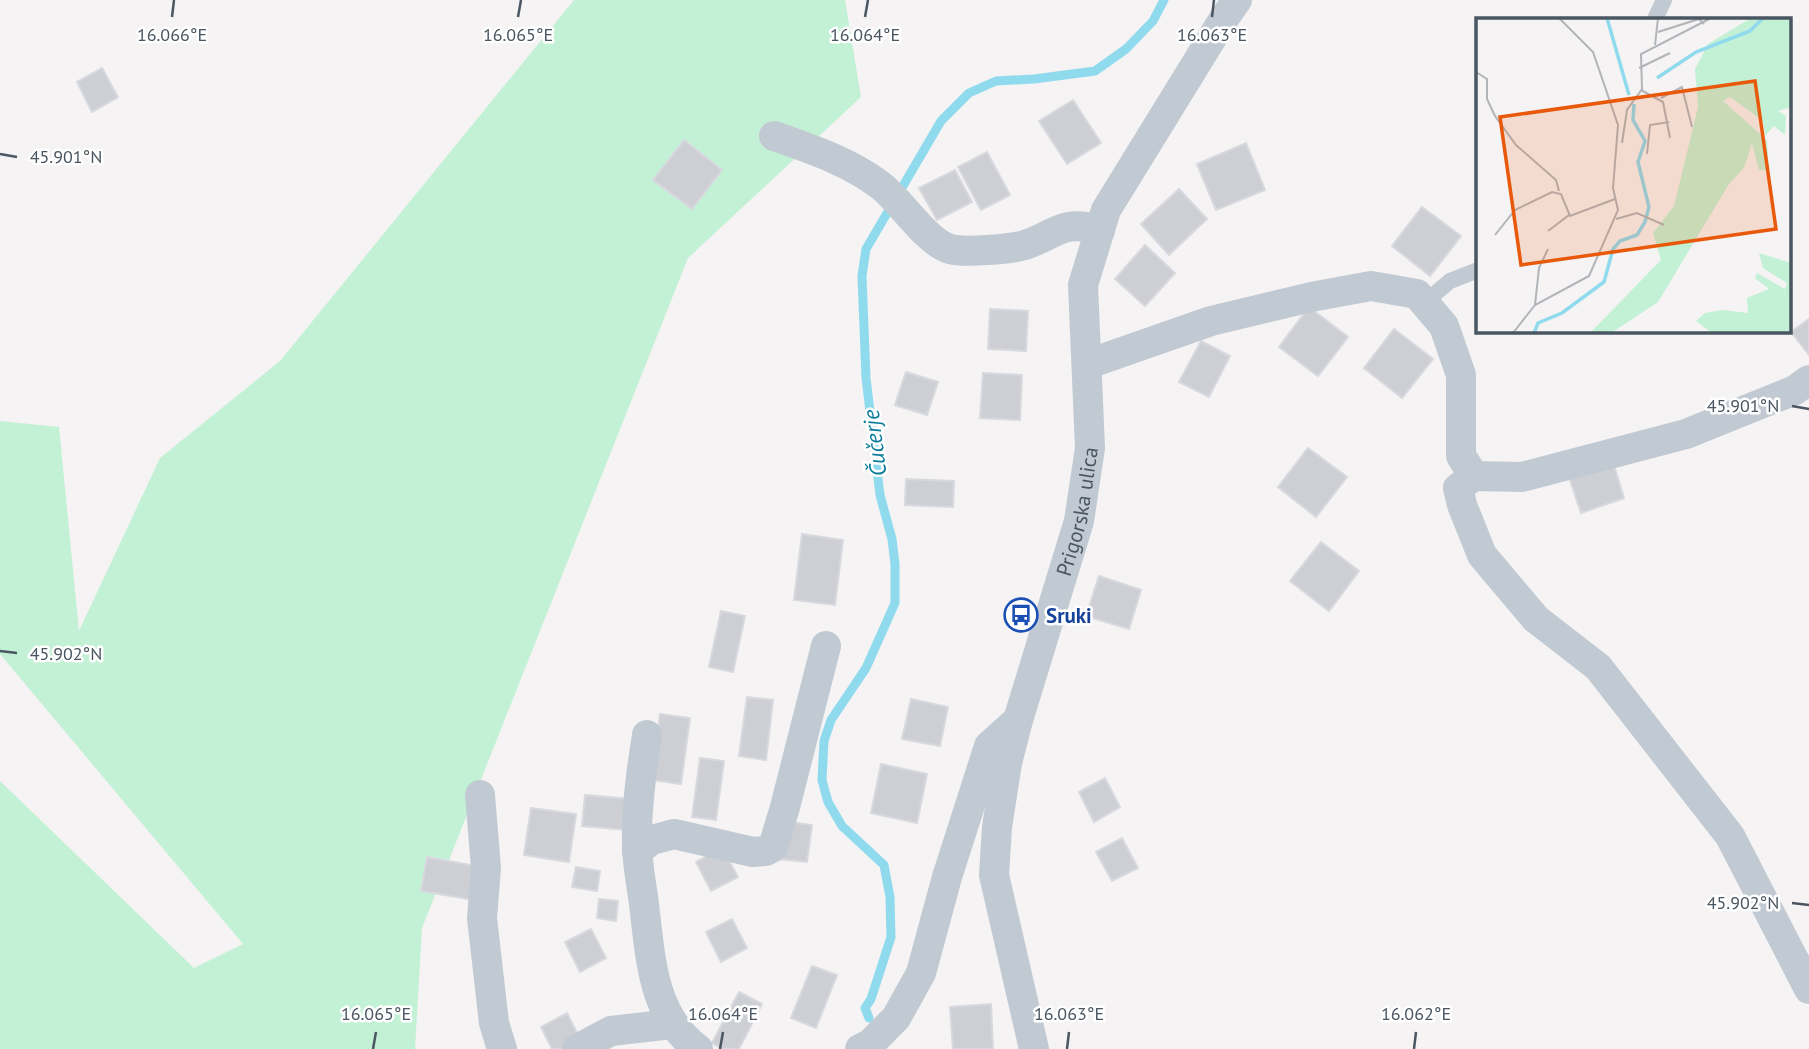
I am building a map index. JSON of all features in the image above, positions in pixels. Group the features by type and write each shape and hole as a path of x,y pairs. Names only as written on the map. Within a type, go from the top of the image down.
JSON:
{"street":[{"name":"Prigorska ulica","path":"1034,1049 994,875 1007,763 1079,521 1090,448 1083,285 1106,211 1132,165 1237,0"},
{"path":"774,136 831,156 864,175 902,205 925,233 952,250 1023,246 1069,226 1083,225 1100,230"},
{"path":"1088,364 1211,321 1311,297 1371,286 1417,294 1444,326 1461,375 1461,456 1474,476"},
{"path":"1809,380 1795,390 1686,433 1522,477 1474,476 1458,488 1482,555 1536,619 1598,667 1730,836 1809,989"},
{"path":"637,851 652,839 674,834 753,852 766,851 773,846 826,646"},
{"path":"860,1049 870,1044 896,1018 921,973 947,877 989,746 1018,720"},
{"path":"647,735 638,800 637,851 648,942 659,998 672,1024 698,1049"},
{"path":"480,795 486,868 482,918 494,1023 502,1049"},
{"path":"577,1049 611,1031 672,1024"}],"lane":[{"path":"1655,18 1664,0"},
{"path":"1424,303 1450,281 1476,271"}],"green space":[{"path":"574,0 845,0 861,97 688,258 422,928 415,1049 0,1049 0,781 194,968 243,944 0,654 0,421 59,427 79,631 160,458 280,361"}],"building":[{"path":"102,68 118,97 92,112 77,82"},
{"path":"1073,100 1101,143 1067,164 1039,121"},
{"path":"684,140 722,170 692,209 653,180"},
{"path":"1246,143 1265,190 1216,210 1197,164"},
{"path":"987,152 1010,195 981,210 958,167"},
{"path":"955,170 972,202 937,220 919,188"},
{"path":"1179,189 1207,219 1169,255 1141,224"},
{"path":"1422,207 1461,236 1430,276 1392,246"},
{"path":"1145,245 1175,273 1145,306 1115,279"},
{"path":"1309,307 1348,337 1318,376 1279,347"},
{"path":"990,309 1028,311 1026,351 988,349"},
{"path":"1809,319 1809,355 1791,332"},
{"path":"1394,329 1433,359 1402,398 1364,368"},
{"path":"1201,341 1230,356 1209,397 1179,382"},
{"path":"906,372 938,382 927,415 895,405"},
{"path":"983,373 1022,375 1020,420 980,418"},
{"path":"1308,448 1347,477 1316,517 1278,487"},
{"path":"1613,462 1624,498 1581,513 1569,477"},
{"path":"906,479 954,481 953,507 905,505"},
{"path":"802,534 843,540 835,605 794,600"},
{"path":"1321,542 1359,571 1329,611 1290,581"},
{"path":"1099,576 1141,590 1129,629 1086,616"},
{"path":"721,611 745,616 733,672 709,667"},
{"path":"747,697 773,700 766,760 739,756"},
{"path":"911,699 948,707 940,746 902,739"},
{"path":"660,714 690,718 681,784 652,780"},
{"path":"700,758 724,761 716,820 692,817"},
{"path":"881,764 927,774 917,823 871,813"},
{"path":"1105,778 1120,807 1094,822 1079,792"},
{"path":"585,795 630,799 627,830 582,826"},
{"path":"531,808 576,814 569,862 524,855"},
{"path":"784,821 812,825 807,862 779,859"},
{"path":"1122,838 1138,868 1112,881 1096,852"},
{"path":"722,848 738,877 711,891 696,862"},
{"path":"427,857 481,867 474,900 421,891"},
{"path":"576,867 600,871 597,891 572,887"},
{"path":"599,899 618,901 616,921 597,918"},
{"path":"732,919 747,948 721,962 706,932"},
{"path":"591,929 606,958 580,972 565,942"},
{"path":"812,966 837,975 816,1028 791,1018"},
{"path":"739,992 762,1004 739,1049 723,1049 712,1043"},
{"path":"991,1004 993,1049 953,1049 950,1007"},
{"path":"567,1013 582,1043 570,1049 552,1049 541,1027"}],"waterway":[{"name":"Čučerje","path":"869,1018 865,1008 871,999 891,937 890,897 884,865 842,826 828,802 822,780 824,741 831,720 866,668 895,603 892,539 880,495 866,378 862,276 866,249 941,121 969,93 996,81 1095,71 1126,49 1153,21 1164,0"}],"place":[{"name":"Sruki","path":"1021,615"}]}
